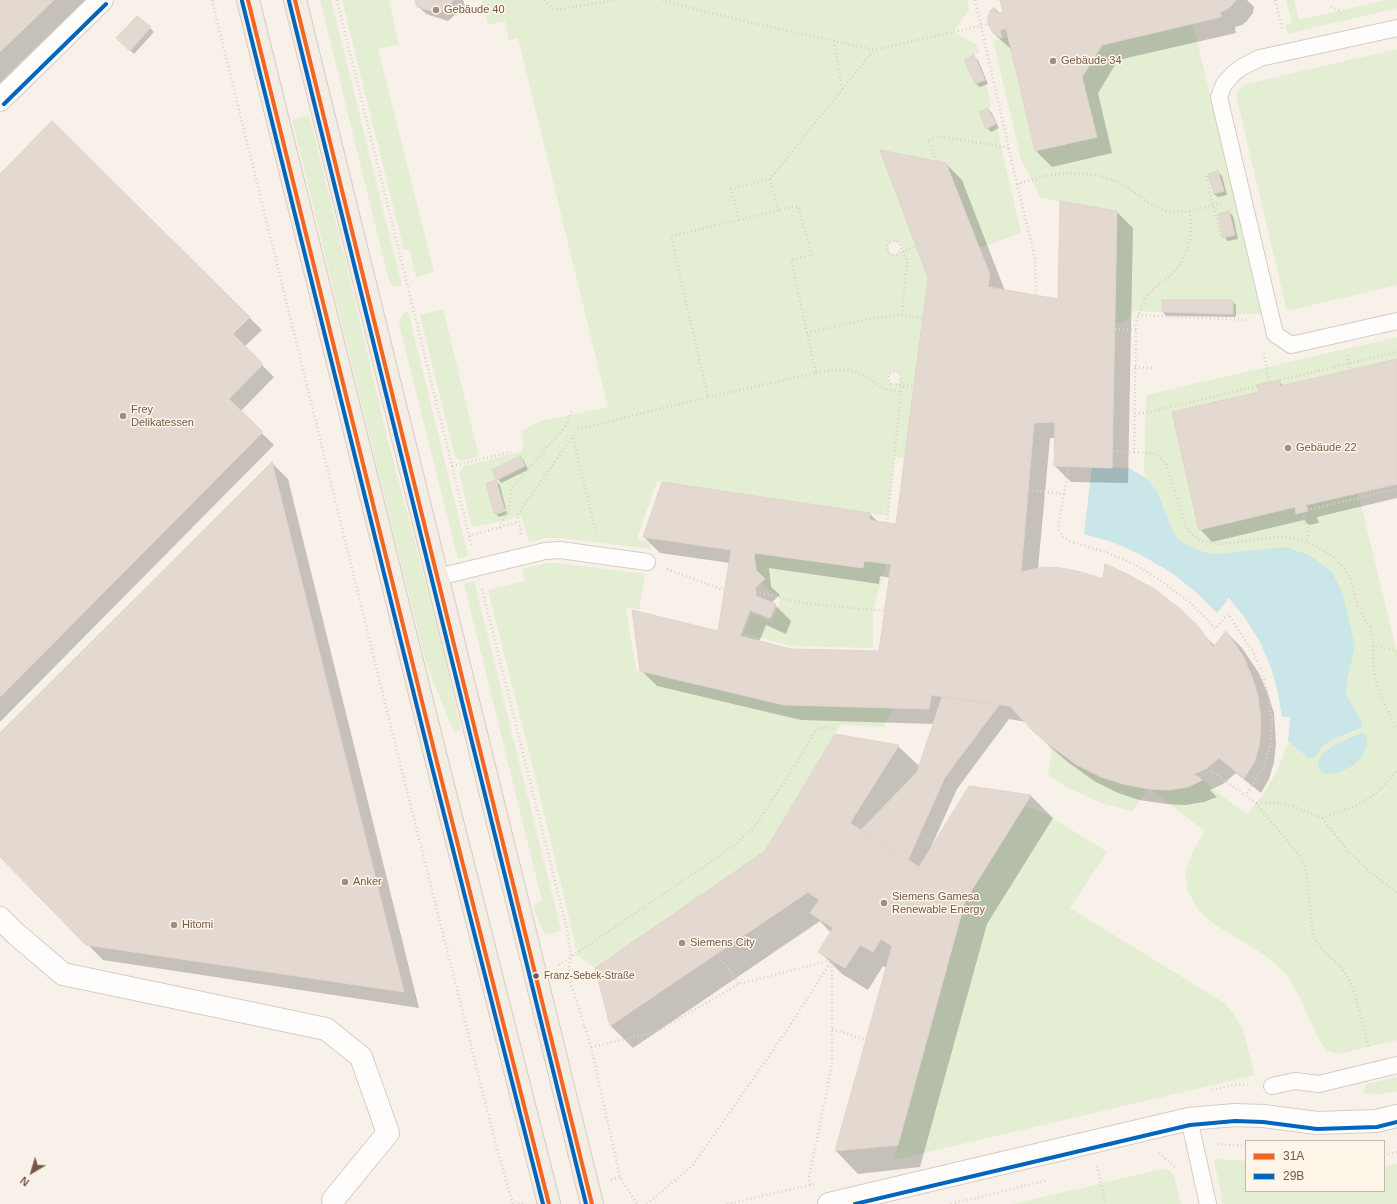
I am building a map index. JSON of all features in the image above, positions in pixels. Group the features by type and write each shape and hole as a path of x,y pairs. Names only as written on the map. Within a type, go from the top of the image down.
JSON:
{"main road":[{"path":"248,0 437,762 549,1204"},
{"path":"295,0 592,1204"}],"street":[{"path":"0,100 102,0"},
{"path":"0,918 16,934 63,974 326,1029 361,1057 388,1133 335,1203"},
{"path":"829,1204 1189,1119 1235,1115 1263,1116 1317,1123 1376,1121 1397,1116"}],"lane":[{"path":"1397,28 1260,58 1234,73 1224,84 1219,97 1275,334 1291,345 1397,321"},
{"path":"438,577 545,551 560,550 647,562"},
{"path":"1272,1086 1295,1081 1319,1084 1397,1065"},
{"path":"1189,1119 1208,1204"}],"path":[{"path":"212,0 395,745 495,1141 514,1204"},
{"path":"336,0 567,929 571,958 568,974 591,1047 620,1178 637,1204"},
{"path":"544,0 550,7 556,10 615,0"},
{"path":"662,0 701,11 874,50 988,24"},
{"path":"975,0 1035,258 1036,295"},
{"path":"1275,0 1284,33"},
{"path":"1332,6 1340,11 1341,16"},
{"path":"834,41 842,90"},
{"path":"739,220 731,189 770,180 874,50"},
{"path":"937,161 928,140 938,136 1009,148"},
{"path":"1017,184 1050,175 1067,173 1100,176 1114,180 1127,187 1149,203 1167,212 1190,212 1242,196"},
{"path":"1206,176 1221,237"},
{"path":"770,180 778,210"},
{"path":"708,397 672,236 798,206 812,255 791,260 816,373"},
{"path":"1134,452 1136,324 1138,315 1141,306 1149,293 1176,270 1184,259 1191,235 1190,212"},
{"path":"902,316 907,262 903,251 901,246 898,242 893,241 888,247 891,254 898,253 903,251 916,246"},
{"path":"898,253 901,246"},
{"path":"1138,315 1272,320"},
{"path":"807,333 873,318 902,316 923,319"},
{"path":"1115,329 1136,330"},
{"path":"1280,380 1397,352"},
{"path":"1135,368 1153,368"},
{"path":"527,556 518,522 518,514 578,429 708,397 832,370 848,370 858,373 868,377 884,389 901,392"},
{"path":"887,523 902,385 902,379 898,372 889,374 888,377 891,384 896,385 902,385 914,386"},
{"path":"896,385 899,384 902,379"},
{"path":"1135,413 1145,413 1257,386"},
{"path":"500,528 509,509 511,488 565,427 572,410"},
{"path":"573,437 602,556"},
{"path":"1113,451 1153,453 1162,459 1166,464 1185,524 1192,534 1200,540 1221,544 1276,537 1292,538 1306,542 1333,557 1343,567 1350,578 1358,607 1370,627 1373,645 1374,672 1383,702 1397,730"},
{"path":"452,466 511,452"},
{"path":"1069,466 1058,520 1059,530 1063,537 1069,541 1108,553 1143,569 1164,582 1188,601 1215,629 1228,614 1252,650 1262,672 1268,695 1272,721 1270,748 1263,768 1246,795"},
{"path":"1307,510 1397,489"},
{"path":"1028,490 1064,494"},
{"path":"1302,512 1308,530 1306,542"},
{"path":"469,536 518,522"},
{"path":"647,562 724,590"},
{"path":"756,592 804,603 885,611"},
{"path":"1373,645 1397,651"},
{"path":"536,979 571,958 734,846 756,825 817,729 824,727 837,729"},
{"path":"1207,768 1256,803 1300,855 1305,866 1307,877 1313,936 1326,954 1340,966 1349,979 1354,991 1375,1071"},
{"path":"1322,818 1371,797 1384,786 1397,770"},
{"path":"1256,803 1278,803 1292,806 1322,818 1349,852 1374,876 1397,892"},
{"path":"718,953 739,984"},
{"path":"591,1047 656,1032 739,984 832,960"},
{"path":"812,1191 809,1178 832,1065 832,960"},
{"path":"647,1204 693,1165 787,1030 832,960"},
{"path":"832,1030 866,1040"},
{"path":"1152,1155 1194,1144 1232,1144 1245,1146"},
{"path":"1385,1154 1397,1152"},
{"path":"1097,1169 1105,1167"},
{"path":"951,1204 1051,1180"}],"green space":[{"path":"320,0 331,0 402,286 397,287 392,285 389,281"},
{"path":"342,0 389,0 399,44 378,49 434,272 416,277 409,249 404,250"},
{"path":"482,0 967,0 969,10 953,32 977,45 979,53 964,60 975,84 985,80 991,107 979,113 986,129 996,124 1021,233 979,248 946,163 880,150 928,278 905,458 894,457 888,516 657,481 637,539 651,542 650,549 562,538 545,538 529,542 521,515 509,520 472,527 459,473 464,466 520,452 524,446 521,431 540,421 608,407 518,38 509,40 505,21 488,25","holes":["893,241 900,243 903,251 896,254 891,254 888,247","896,371 901,376 902,385 894,385 889,382 889,374"]},
{"path":"1286,0 1294,0 1299,20 1386,0 1397,0 1397,8 1287,34 1285,25 1292,23"},
{"path":"1193,24 1262,314 1233,314 1233,300 1162,300 1162,312 1134,311 1123,323 1115,323 1117,211 1041,198 1021,159 993,40 1008,37 1035,151 1097,137 1082,77 1102,45"},
{"path":"1397,49 1397,285 1287,311 1236,95 1242,85"},
{"path":"309,115 354,295 385,429 441,641 461,730 454,732 426,663 292,120"},
{"path":"443,309 479,457 461,461 455,456 420,315"},
{"path":"408,311 468,556 458,559 399,324 400,318"},
{"path":"1397,337 1397,484 1358,493 1397,652 1397,1040 1338,1054 1328,1051 1320,1042 1301,1000 1286,973 1263,954 1217,926 1199,911 1188,892 1185,873 1193,850 1205,831 1149,789 1188,787 1202,780 1247,815 1266,790 1279,767 1288,741 1308,758 1316,756 1322,747 1331,740 1359,730 1362,727 1362,723 1346,694 1347,680 1355,647 1218,554 1207,553 1185,544 1177,538 1157,491 1146,478 1144,468 1146,395"},
{"path":"754,553 863,568 864,561 886,564 873,610 873,648 791,646 743,633 752,614 771,622 781,598 760,583 756,570"},
{"path":"546,563 560,563 645,574 640,610 626,607 636,670 893,708 884,727 840,725 765,851 595,968 578,956 537,783 488,590 525,581 522,569"},
{"path":"474,581 561,930 545,935 533,908 535,904 542,901 464,584"},
{"path":"1052,747 1077,765 1101,777 1123,784 1149,789 1132,811 1101,803 1070,789 1048,775"},
{"path":"1025,806 1043,812 1107,852 1070,908 1226,1004 1242,1027 1255,1075 894,1160 965,901"},
{"path":"1397,1077 1397,1091 1381,1094 1364,1093 1366,1084"},
{"path":"1214,1159 1245,1161 1245,1192 1385,1192 1385,1166 1397,1163 1397,1204 1223,1204"},
{"path":"1162,1169 1169,1170 1174,1176 1181,1204 1013,1204"}],"water":[{"path":"1092,467 1129,468 1146,478 1157,491 1177,538 1185,544 1207,553 1218,554 1286,547 1311,556 1332,572 1343,594 1355,647 1347,680 1346,694 1362,723 1362,727 1331,740 1322,747 1316,756 1312,758 1308,758 1288,741 1290,717 1282,717 1278,693 1271,668 1260,642 1245,618 1229,598 1217,613 1197,593 1172,573 1143,556 1115,543 1084,534"},
{"path":"1361,733 1367,738 1367,744 1363,756 1352,766 1340,772 1326,774 1320,771 1318,763 1322,754 1334,745"}],"building":[{"path":"0,0 54,0 0,52"},
{"name":"Gebäude 40","path":"415,0 454,0 440,13 417,7"},
{"name":"Gebäude 34","path":"1000,0 1236,0 1226,10 1220,12 1221,17 1102,45 1082,77 1097,137 1035,151 1006,28 1000,30 1002,38 993,33 988,24 990,11 994,7 996,13 1003,12"},
{"path":"137,16 151,27 130,51 116,38"},
{"path":"974,55 985,80 975,84 964,60"},
{"path":"988,108 996,124 986,129 979,112"},
{"name":"Frey Delikatessen","path":"52,121 250,317 233,334 263,364 229,399 263,432 0,697 0,174"},
{"path":"880,150 946,163 990,275 988,287 1058,299 1060,201 1117,211 1112,468 1054,466 1055,422 1034,423 1021,572 1043,567 1061,568 1103,579 1105,564 1156,590 1179,608 1198,626 1213,647 1226,631 1243,656 1252,677 1258,696 1260,712 1261,728 1259,746 1254,763 1244,778 1219,758 1207,768 1194,774 1202,780 1188,787 1169,790 1149,789 1123,784 1101,777 1077,765 1033,731 1010,706 931,695 929,709 784,705 640,671 632,610 718,631 731,550 643,537 662,482 870,513 869,520 896,524 928,278","holes":["754,553 863,568 864,561 891,564 879,651 791,649 740,636 750,610 770,618 776,604 756,596 755,588 765,579 756,570"]},
{"path":"1218,171 1224,191 1214,194 1208,174"},
{"path":"1229,211 1235,235 1223,238 1218,214"},
{"path":"1162,300 1233,300 1233,314 1162,312"},
{"name":"Gebäude 22","path":"1397,359 1397,484 1306,505 1308,511 1296,514 1295,507 1199,530 1172,412 1259,392 1257,385 1279,380 1281,386"},
{"path":"520,456 525,466 497,480 492,470"},
{"path":"272,462 404,992 86,945 0,857 0,733"},
{"path":"496,480 505,511 494,513 486,483"},
{"path":"942,697 999,705 945,777 908,860 861,830 917,772"},
{"name":"Siemens City","path":"835,734 899,745 850,823 919,867 969,786 1031,795 965,901 898,1145 835,1151 892,946 881,939 873,952 860,945 845,968 818,952 833,928 810,913 819,900 808,892 610,1026 595,968 765,851"}],"transit line":[{"name":"31A","path":"248,0 437,762 549,1204"},
{"name":"31A","path":"295,0 592,1204"},
{"name":"29B","path":"242,1 431,763 543,1204"},
{"name":"29B","path":"289,1 586,1204"},
{"name":"29B","path":"4,104 106,4"},
{"name":"29B","path":"855,1204 1190,1125 1235,1121 1263,1122 1317,1129 1377,1127 1397,1122"}],"place":[{"name":"Gebäude 40","path":"436,10"},
{"name":"Gebäude 34","path":"1053,61"},
{"name":"Frey Delikatessen","path":"123,416"},
{"name":"Gebäude 22","path":"1288,448"},
{"name":"Anker","path":"345,882"},
{"name":"Siemens Gamesa Renewable Energy","path":"884,903"},
{"name":"Hitomi","path":"174,925"},
{"name":"Siemens City","path":"682,943"},
{"name":"Franz-Sebek-Straße","path":"536,976"}]}
